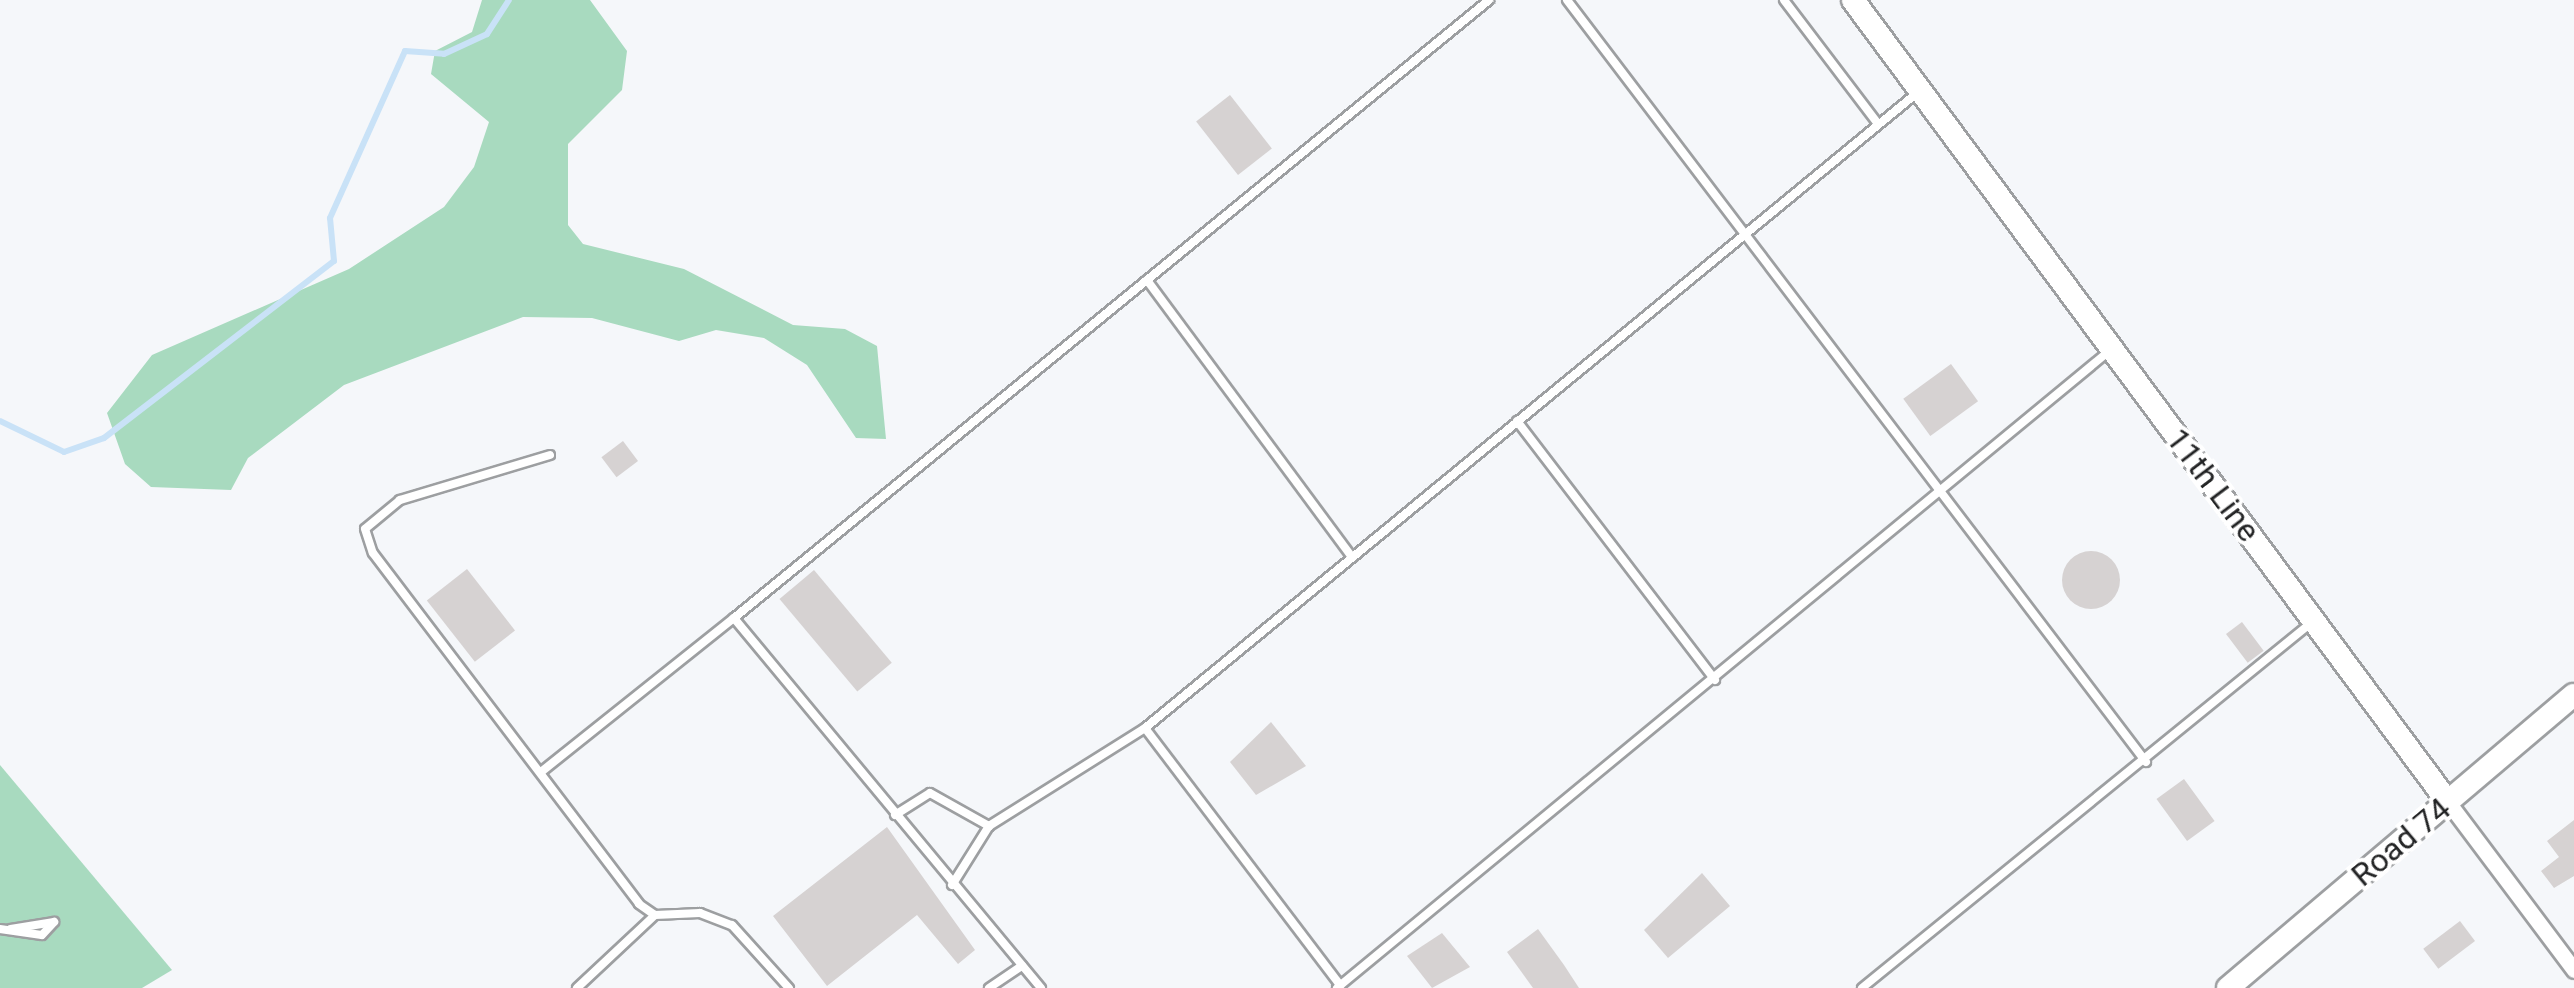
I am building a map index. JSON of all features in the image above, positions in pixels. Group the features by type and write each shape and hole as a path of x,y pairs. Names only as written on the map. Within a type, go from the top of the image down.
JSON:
{"main road":[{"name":"11th Line","path":"1853,0 2448,802"},
{"name":"Road 74","path":"2228,988 2574,696"}],"street":[{"name":"11th Line","path":"2448,802 2574,970"}],"lane":[{"path":"541,772 1489,0"},
{"path":"1567,0 1938,494 2146,762"},
{"path":"1784,0 1878,124"},
{"path":"952,885 989,826 1145,728 1920,90"},
{"path":"1147,280 1352,557"},
{"path":"1145,728 1338,987 1716,680 2111,350"},
{"path":"1517,421 1716,680"},
{"path":"550,455 400,500 364,529 372,553 655,915 732,924 789,988"},
{"path":"734,618 1041,988"},
{"path":"1862,988 2146,762 2314,620"},
{"path":"894,814 930,792 989,826"},
{"path":"577,988 655,915"},
{"path":"0,929 42,935 54,922 44,918 12,929"},
{"path":"989,988 1022,966"}],"green space":[{"path":"482,0 590,0 627,51 622,90 568,144 568,225 583,244 684,269 793,325 845,329 877,346 886,439 856,438 807,365 764,338 716,330 679,341 592,318 523,317 344,385 248,458 231,490 151,487 125,464 107,413 152,355 349,269 444,207 474,167 489,122 431,74 435,51 472,32"},
{"path":"0,765 172,970 142,988 0,988"}],"building":[{"path":"1230,95 1272,149 1238,175 1196,121"},
{"path":"1951,364 1978,401 1930,436 1903,399"},
{"path":"623,441 638,461 616,477 601,457"},
{"path":"2091,551 2111,560 2120,580 2111,600 2091,609 2071,600 2062,580 2071,560"},
{"path":"467,569 515,630 475,662 427,600"},
{"path":"814,570 892,663 857,692 780,599"},
{"path":"2242,622 2264,651 2248,663 2226,634"},
{"path":"1271,722 1306,766 1256,795 1230,762"},
{"path":"2184,779 2215,821 2187,841 2156,799"},
{"path":"2574,820 2574,876 2554,888 2541,871 2559,857 2547,841"},
{"path":"887,827 975,950 958,964 917,915 827,986 773,916"},
{"path":"1702,873 1730,906 1668,958 1644,930"},
{"path":"2460,921 2475,941 2438,969 2423,949"},
{"path":"1538,929 1579,988 1533,988 1507,952"},
{"path":"1442,933 1470,967 1432,988 1407,956"}],"waterway":[{"path":"0,421 64,452 104,438 334,261 330,218 405,51 444,54 487,34 509,0"}]}
